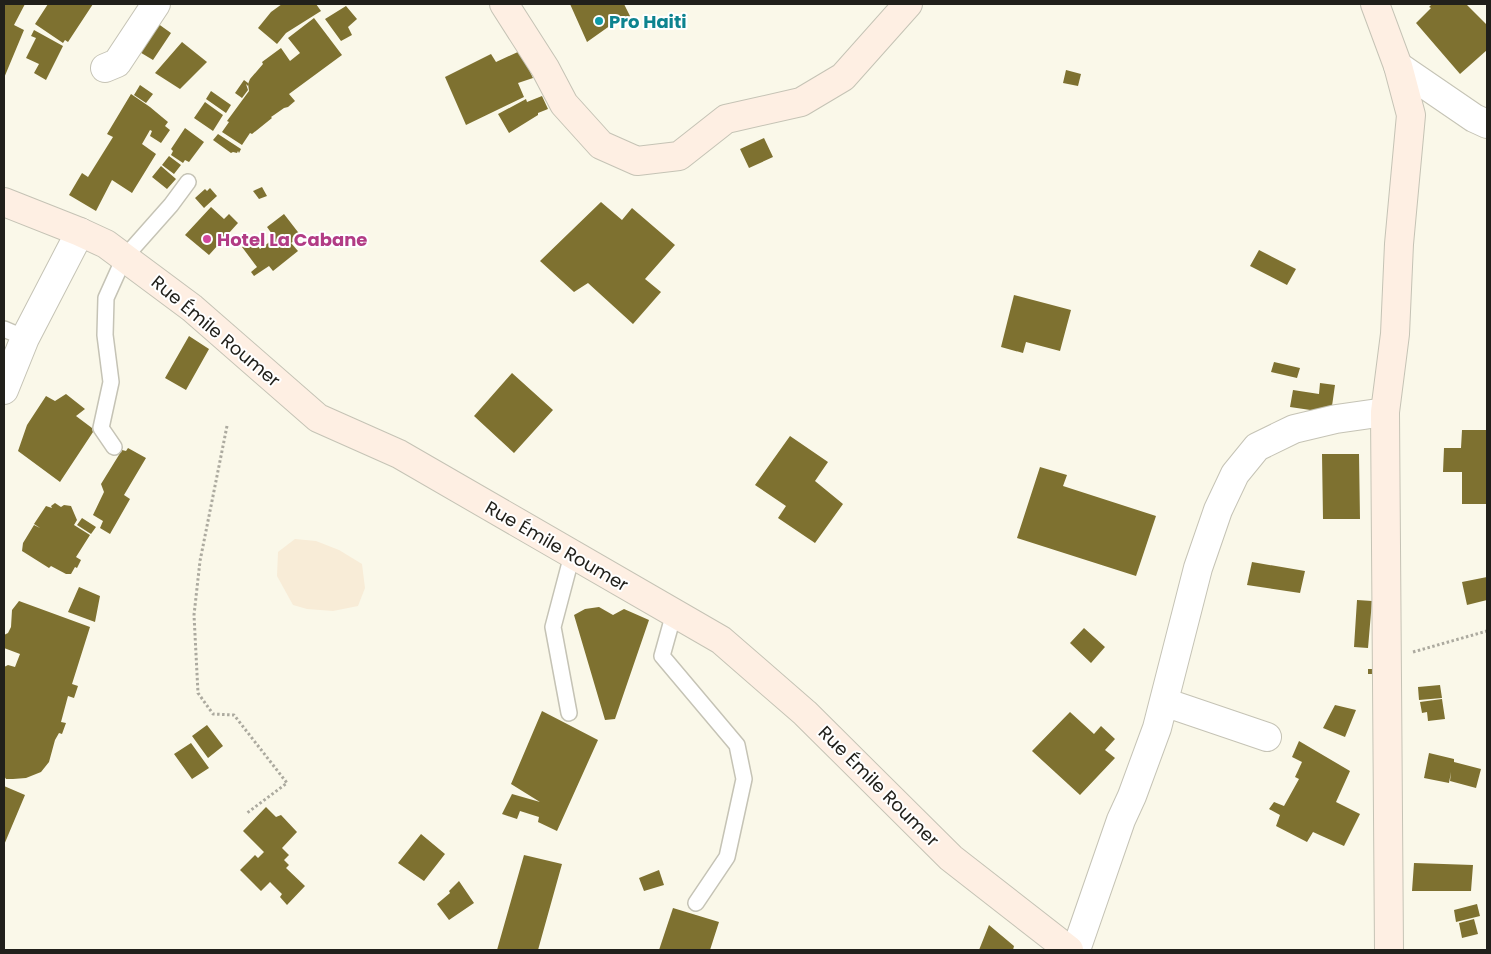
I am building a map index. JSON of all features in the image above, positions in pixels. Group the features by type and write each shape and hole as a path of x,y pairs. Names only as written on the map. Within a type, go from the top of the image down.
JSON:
{"street":[{"path":"105,68 117,63 156,4"},
{"path":"504,4 564,104 601,145 637,161 679,156 726,119 801,102 843,78 908,4"},
{"path":"1375,4 1398,66 1411,115 1399,244 1395,334 1385,412 1389,950"},
{"path":"1398,66 1483,120"},
{"name":"Rue Émile Roumer","path":"4,202 106,244 192,308 318,418 399,454 721,640 805,713 951,858 1069,950"},
{"path":"4,390 14,333 80,232"},
{"path":"1076,950 1121,820 1157,728 1198,568 1218,510 1236,474 1257,447 1294,429 1336,418 1385,412"},
{"path":"1164,702 1266,737"}],"lane":[{"path":"114,446 101,428 111,382 105,335 106,298 124,258 171,205 188,182"},
{"path":"569,713 553,627 572,555"},
{"path":"674,613 662,656 737,746 744,779 727,857 696,903"}],"path":[{"path":"227,426 200,562 194,615 198,693 213,714 234,715 287,783 247,813"},
{"path":"1388,659 1487,632"}],"shaded area":[{"path":"295,539 316,541 339,550 362,564 365,588 358,606 333,611 307,609 293,605 277,576 278,552"}],"building":[{"path":"4,4 25,4 14,25 24,30 4,78"},
{"path":"48,4 93,4 68,42 65,40 63,43 35,24"},
{"path":"282,4 316,4 321,11 286,33 277,44 258,28 271,12"},
{"name":"Pro Haiti","path":"570,4 624,4 630,16 611,25 587,42"},
{"path":"1432,4 1466,4 1487,25 1487,50 1460,74 1416,23 1431,8 1429,7"},
{"path":"346,6 357,19 348,27 352,35 341,41 325,19"},
{"path":"314,18 342,55 289,94 295,101 271,117 252,134 250,133 242,145 222,132 229,122 227,121 249,91 248,84 250,79 263,64 262,62 281,48 290,61 300,53 288,38"},
{"path":"157,23 171,33 153,60 138,51"},
{"path":"34,30 63,46 46,80 34,73 39,64 26,58 36,38 31,36"},
{"path":"182,42 207,62 180,89 155,73"},
{"path":"520,51 533,78 518,83 524,97 466,125 445,77 491,54 496,62"},
{"path":"1066,70 1081,74 1078,86 1063,83"},
{"path":"244,80 248,83 248,86 246,84 248,90 242,98 235,93"},
{"path":"140,85 153,94 146,103 134,95"},
{"path":"211,91 231,105 226,113 206,99"},
{"path":"131,94 168,122 165,126 170,130 161,143 150,136 152,131 150,130 142,144 156,154 132,193 112,180 96,211 69,195 82,173 88,177 113,137 107,134"},
{"path":"542,96 548,109 538,113 538,115 509,133 498,114 526,99 527,102"},
{"path":"205,102 223,115 213,131 194,118"},
{"path":"185,128 204,142 189,162 185,160 183,163 171,155 173,151 171,149"},
{"path":"218,134 241,149 239,153 238,151 237,153 231,153 213,140"},
{"path":"764,138 773,157 749,168 740,149"},
{"path":"169,156 181,165 174,174 162,165"},
{"path":"161,166 176,179 167,189 152,177"},
{"path":"262,187 267,196 259,199 253,191"},
{"path":"210,188 217,196 204,208 195,198 205,189 207,191"},
{"path":"601,202 622,220 632,208 675,245 645,279 661,292 633,324 588,283 574,292 540,261"},
{"path":"211,207 224,219 229,214 238,223 209,255 185,235"},
{"path":"284,214 301,236 291,243 298,251 273,271 269,266 254,276 251,272 257,267 242,247 253,239 260,249 275,238 267,227"},
{"path":"1259,250 1296,269 1287,285 1250,266"},
{"path":"1014,295 1071,310 1060,351 1026,342 1023,353 1001,347"},
{"path":"189,336 209,349 186,390 165,378"},
{"path":"1274,362 1300,368 1297,378 1271,372"},
{"path":"512,373 553,410 514,453 474,416"},
{"path":"1320,383 1335,385 1331,413 1290,407 1293,390 1319,394"},
{"path":"66,394 85,409 76,416 92,428 93,432 60,482 18,451 27,425 46,396 55,401"},
{"path":"1462,430 1487,430 1487,504 1462,504 1462,472 1443,472 1444,448 1461,448"},
{"path":"790,436 828,462 815,481 843,504 815,543 778,518 786,506 755,485"},
{"path":"128,448 146,458 124,495 130,499 110,534 100,528 103,521 93,515 104,492 101,484 122,450 126,451"},
{"path":"1322,454 1359,454 1360,519 1323,519"},
{"path":"1040,467 1067,475 1063,486 1156,516 1136,576 1017,538"},
{"path":"55,503 61,507 64,505 71,506 77,520 74,525 90,535 76,557 81,560 71,574 66,574 51,566 49,568 22,551 23,543 34,525 40,528 34,524 46,506 52,508 51,506"},
{"path":"82,518 96,527 91,534 77,525"},
{"path":"1252,562 1305,571 1300,593 1247,585"},
{"path":"1487,577 1487,600 1467,605 1462,582"},
{"path":"79,587 100,596 95,622 68,612"},
{"path":"1357,600 1372,601 1368,648 1354,647"},
{"path":"19,601 90,627 72,684 78,686 74,698 68,696 61,722 66,723 62,734 59,733 55,740 49,762 41,772 26,778 6,779 4,776 4,667 8,665 15,667 20,654 4,648 4,635 8,633 11,627 12,610"},
{"path":"599,607 613,615 624,609 649,620 615,719 605,720 574,615 585,609"},
{"path":"1084,628 1105,647 1091,663 1070,643"},
{"path":"1368,669 1375,669 1374,674 1368,674"},
{"path":"1440,685 1442,698 1419,700 1418,687"},
{"path":"1442,699 1445,719 1428,721 1427,712 1422,713 1420,702"},
{"path":"1335,705 1356,710 1345,737 1323,728"},
{"path":"542,711 598,740 557,831 538,822 539,817 520,811 517,819 502,814 512,794 540,802 511,784"},
{"path":"1070,712 1094,734 1101,726 1115,739 1105,750 1115,758 1080,795 1032,751"},
{"path":"207,725 223,746 208,758 192,736"},
{"path":"1299,741 1350,771 1336,802 1360,814 1344,846 1313,832 1307,842 1276,826 1280,815 1269,809 1274,802 1284,806 1299,779 1295,777 1302,762 1292,757"},
{"path":"191,743 209,768 192,779 174,754"},
{"path":"1429,753 1454,759 1454,762 1481,769 1476,788 1450,781 1451,772 1449,783 1424,778"},
{"path":"4,786 25,795 4,845"},
{"path":"266,807 276,817 281,815 297,832 282,848 289,855 284,860 289,865 286,868 305,886 287,905 280,897 282,894 270,882 261,891 240,870 255,855 258,858 264,852 243,831"},
{"path":"421,834 445,854 424,881 398,863"},
{"path":"524,855 562,864 538,950 497,950"},
{"path":"1414,863 1473,865 1471,891 1412,891"},
{"path":"659,870 664,885 644,891 639,878"},
{"path":"459,881 474,903 449,920 437,904 450,893 449,891"},
{"path":"1477,904 1480,916 1456,922 1454,910"},
{"path":"673,908 719,922 710,950 659,950"},
{"path":"1474,919 1478,934 1462,938 1459,923"},
{"path":"989,925 1014,946 1013,950 979,950"}],"place":[{"name":"Pro Haiti","path":"599,21"},
{"name":"Hotel La Cabane","path":"207,239"}]}
